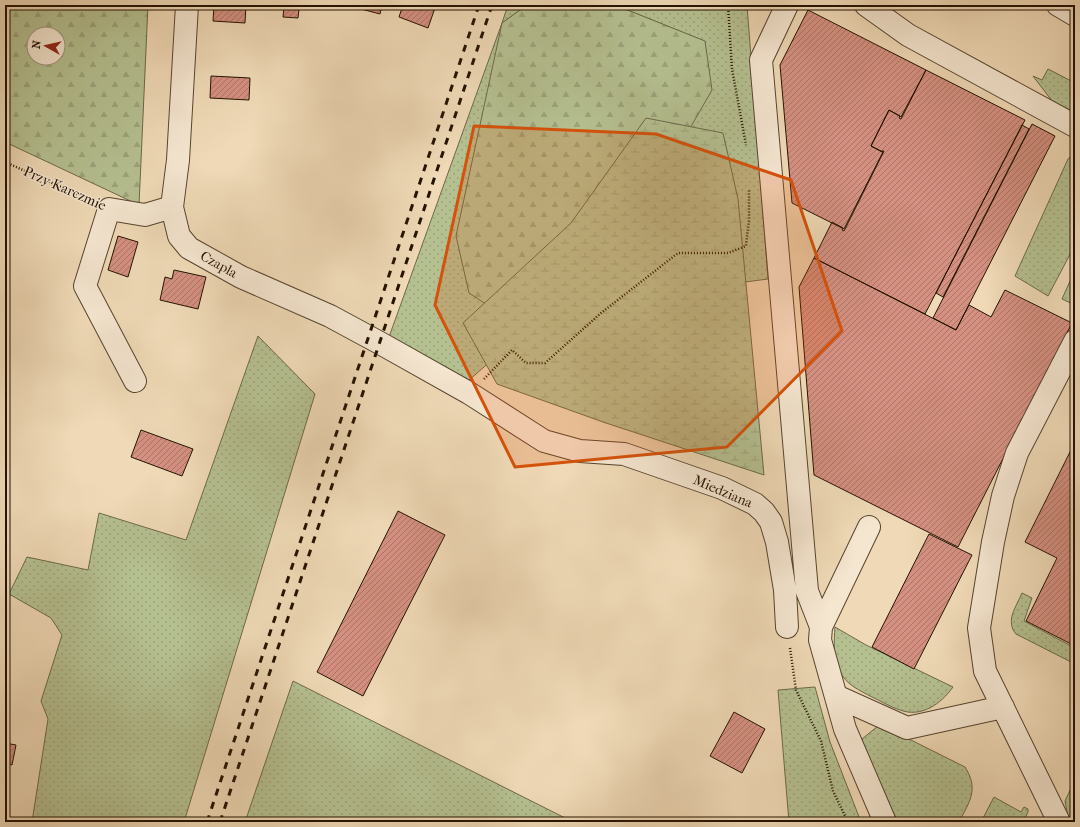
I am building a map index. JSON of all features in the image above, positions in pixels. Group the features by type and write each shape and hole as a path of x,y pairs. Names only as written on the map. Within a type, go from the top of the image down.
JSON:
{"street":[{"name":"Czapla","path":"188,5 178,160 172,207 179,236 189,248 241,277 330,316 469,393"},
{"path":"787,5 761,60 807,591 821,627"},
{"path":"866,5 908,35 1075,126"},
{"path":"1058,5 1075,15"},
{"name":"Przy Karczmie","path":"109,209 145,215 172,207"},
{"path":"109,209 85,286 135,381"},
{"path":"1059,822 985,671 979,628 993,542 1003,496 1017,454 1075,341"},
{"name":"Miedziana","path":"469,393 544,441 580,452 624,454 722,488 755,504 764,512 771,522 777,542 785,590 787,627"},
{"path":"869,527 821,627 820,640 845,729 886,822"},
{"path":"836,696 907,728 1003,707"}],"path":[{"path":"728,5 732,69 747,152"},
{"name":"Przy Karczmie","path":"5,162 109,209"},
{"path":"469,393 512,350 526,364 545,363 601,313 678,253 728,253 746,246 750,190"},
{"path":"787,627 796,690 822,741 833,791 848,822"}],"highlighted area":[{"path":"474,126 656,134 791,180 842,331 727,447 515,467 435,305"}],"green space":[{"path":"5,5 148,5 139,205 5,142"},
{"path":"508,5 527,5 502,23"},
{"path":"527,5 615,5 705,41 712,90 613,262 533,335 469,293 456,236 502,23"},
{"path":"615,5 747,5 768,279 730,284 510,344 467,382 389,337 502,23 704,41"},
{"path":"1048,69 1075,83 1075,122 1065,118 1033,76 1042,80"},
{"path":"646,118 723,133 738,199 764,475 603,422 497,384 463,323 571,223"},
{"path":"1075,153 1075,245 1048,296 1015,276 1068,159"},
{"path":"1075,270 1075,305 1062,299"},
{"path":"258,336 315,394 184,822 32,822 48,719 41,701 62,635 51,618 9,594 27,557 88,570 99,513 186,540"},
{"path":"1022,593 1032,598 1024,621 1075,648 1075,664 1016,634 1011,624 1011,619"},
{"path":"835,627 866,645 953,687 943,699 923,711 908,712 889,706 845,680 837,665 834,644"},
{"path":"293,681 573,822 245,822"},
{"path":"815,687 830,742 861,822 789,822 778,690"},
{"path":"878,726 883,726 965,767 972,782 972,789 967,808 959,822 898,822 861,748 862,739"},
{"path":"1075,780 1075,822 1069,822 1065,801"},
{"path":"994,797 1021,812 1024,807 1028,809 1023,822 981,822"}],"building":[{"path":"214,5 246,5 245,23 213,21"},
{"path":"346,5 382,5 380,14"},
{"path":"403,5 436,5 428,28 399,17"},
{"path":"284,7 299,9 298,18 283,17"},
{"path":"808,10 926,70 901,117 889,110 871,146 883,152 844,229 792,203 780,65"},
{"path":"926,70 1025,120 925,314 814,258 832,222 843,228 842,230 844,231 884,151 882,152 871,146 889,110 900,116 899,118 901,119"},
{"path":"211,76 250,78 249,100 210,98"},
{"path":"1032,124 1055,136 956,330 933,318"},
{"path":"1022,125 1029,129 943,297 936,293"},
{"path":"118,236 138,242 128,277 108,270"},
{"path":"814,258 956,330 969,305 991,317 1005,290 1072,323 958,547 814,475 799,287"},
{"path":"174,270 206,277 198,309 160,300 165,277 172,279"},
{"path":"141,430 193,449 182,476 131,457"},
{"path":"1075,442 1075,646 1026,621 1057,558 1025,542"},
{"path":"398,511 445,535 363,696 317,672"},
{"path":"929,534 972,555 914,669 872,647"},
{"path":"734,712 765,729 742,773 710,756"},
{"path":"5,743 16,745 12,765 5,763"}],"railway":[{"path":"207,822 479,5"},
{"path":"220,822 492,5"}]}
